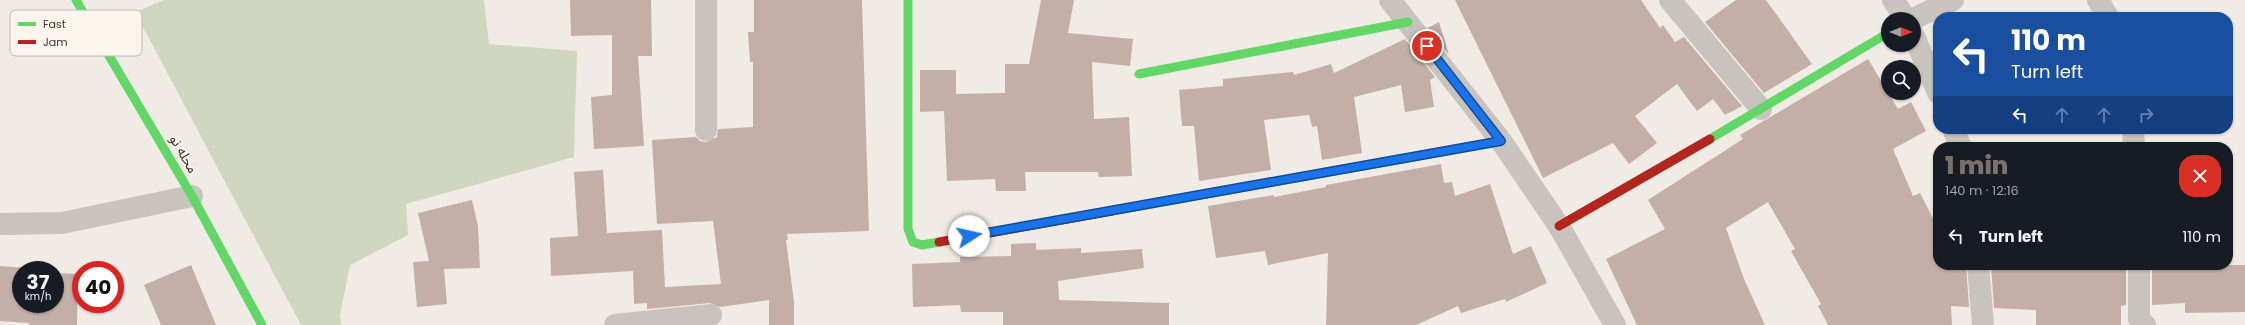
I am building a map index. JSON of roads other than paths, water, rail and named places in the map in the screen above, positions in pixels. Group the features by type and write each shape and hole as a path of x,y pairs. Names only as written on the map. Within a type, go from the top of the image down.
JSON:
{"street":[{"name":"محله نو","path":"76,0 82,10"},
{"path":"706,0 706,130"},
{"path":"908,0 908,229 913,242 922,245 1501,141"},
{"path":"1390,0 1501,141 1558,226 1615,325"},
{"path":"1670,0 1760,109"},
{"path":"1893,0 1901,12"},
{"path":"1921,15 1953,0"},
{"path":"2098,0 2105,12"},
{"path":"1139,74 1408,22"},
{"path":"1558,226 1881,37"},
{"path":"1921,52 1933,81"},
{"name":"محله نو","path":"109,56 192,196 262,325"},
{"path":"0,224 62,223 192,196"},
{"path":"1978,270 1983,325"},
{"path":"2140,270 2139,319 2145,325"},
{"path":"615,325 711,315"}]}
